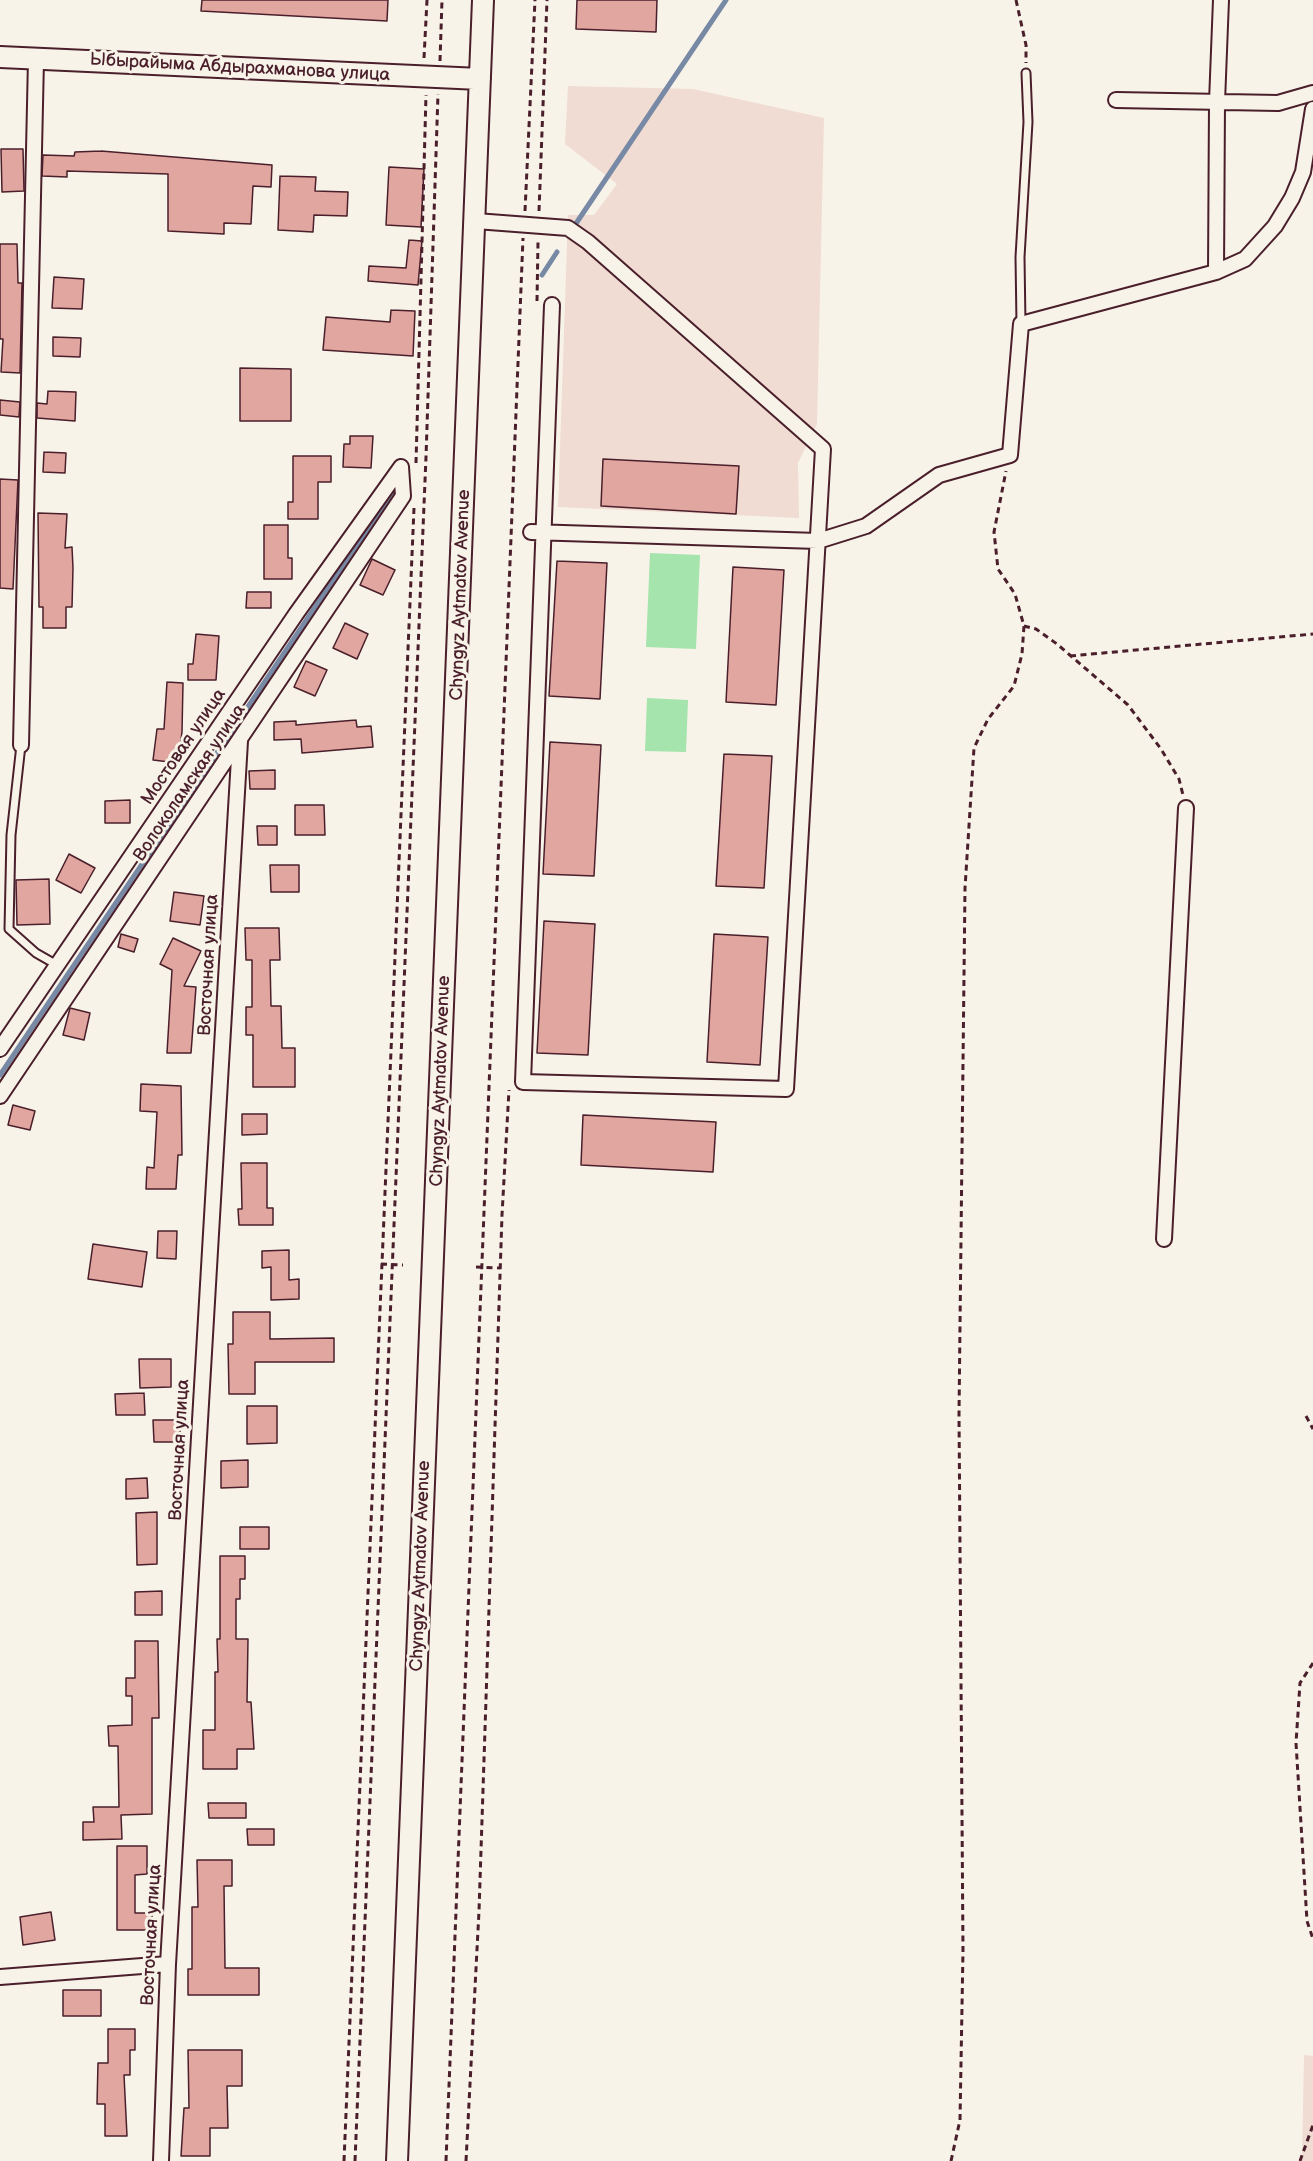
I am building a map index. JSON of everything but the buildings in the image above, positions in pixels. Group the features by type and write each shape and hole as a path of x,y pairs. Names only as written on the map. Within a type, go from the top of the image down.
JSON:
{"main road":[{"name":"Chyngyz Aytmatov Avenue","path":"398,2161 483,0"},
{"name":"Ыбырайыма Абдырахманова улица","path":"0,57 480,79"}],"street":[{"path":"1216,272 1216,102 1221,0"},
{"path":"21,745 36,59"},
{"path":"1116,100 1278,103 1313,93"},
{"path":"537,532 818,540 866,526 939,475 1010,455 1021,324 1216,272 1245,259 1281,217 1303,172 1313,109"},
{"path":"476,221 568,228 588,242 823,449 786,1089 523,1082 537,532 552,305"},
{"name":"Волоколамская улица","path":"0,1096 403,496 401,466"},
{"name":"Мостовая улица","path":"0,1049 296,614 401,466"},
{"name":"Восточная улица","path":"161,2161 168,1964 240,741"},
{"path":"1164,1239 1186,808"},
{"path":"0,1977 168,1964"}],"lane":[{"path":"1021,324 1020,256 1028,122 1026,74"},
{"path":"21,745 11,835 9,929 36,953 57,965"}],"path":[{"path":"355,2161 392,1264 433,77 424,61 427,0"},
{"path":"416,463 433,77 442,0"},
{"path":"446,2161 535,0"},
{"path":"1016,0 1026,45 1026,74"},
{"path":"951,2161 960,2120 963,1938 959,1414 964,888 974,748 988,719 1014,686 1022,654 1024,626 1015,594 998,569 994,532 1010,455"},
{"path":"344,2161 414,499"},
{"path":"1024,626 1036,629 1128,705 1161,748 1179,779 1186,808"},
{"path":"1070,656 1313,634"},
{"path":"381,1264 403,1265"},
{"path":"476,1267 500,1268"},
{"path":"1306,1416 1313,1429"},
{"path":"1313,1663 1300,1683 1296,1743 1307,1921 1313,1939"},
{"path":"1300,2161 1313,2125"}],"shaded area":[{"path":"568,86 693,89 824,118 817,424 798,463 799,518 558,507 568,215 594,215 617,184 565,144"},
{"path":"1304,2055 1313,2056 1313,2161 1302,2161"}],"green space":[{"path":"650,553 700,555 696,649 646,647"},
{"path":"647,698 688,700 686,752 645,751"}],"waterway":[{"path":"575,225 726,0"},
{"path":"542,275 557,252"},
{"path":"0,1075 398,484"}]}
